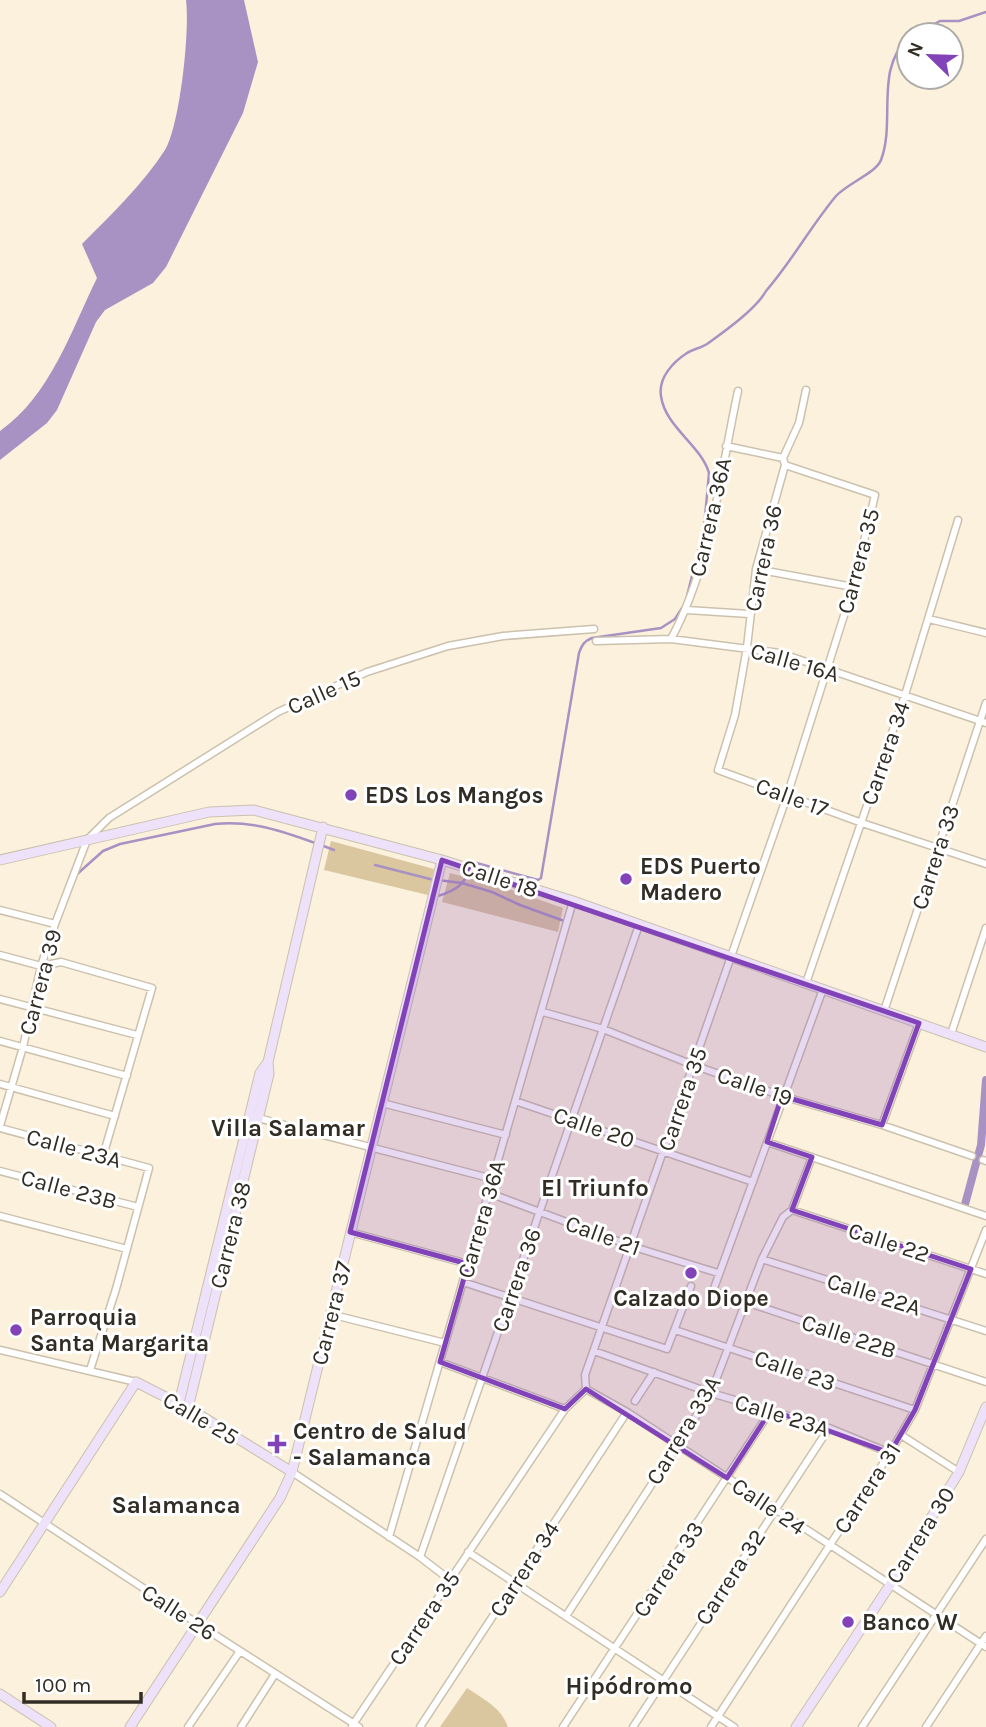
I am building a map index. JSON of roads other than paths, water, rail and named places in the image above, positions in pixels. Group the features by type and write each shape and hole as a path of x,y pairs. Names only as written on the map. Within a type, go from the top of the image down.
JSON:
{"street":[{"name":"Carrera 36","path":"718,770 735,715 747,647 756,569 784,461 799,423 806,390"},
{"name":"Carrera 36A","path":"671,639 687,610 708,542 738,391"},
{"path":"726,446 784,461"},
{"name":"Carrera 35","path":"355,1726 565,1409 586,1389 585,1375 787,796 853,587 875,495 784,461"},
{"name":"Carrera 34","path":"806,983 905,695 958,520"},
{"path":"756,569 853,587"},
{"name":"Calle 16A","path":"687,610 749,614"},
{"path":"929,619 986,633"},
{"name":"Calle 15","path":"87,840 110,818 278,712 367,672 462,643 503,636 594,629"},
{"name":"Calle 16A","path":"596,641 671,639 780,653 983,722"},
{"name":"Carrera 33","path":"884,1011 937,848 983,722 986,703"},
{"name":"Calle 17","path":"718,770 986,864"},
{"name":"Calle 18","path":"0,860 209,812 254,810 442,860 573,901 983,1046"},
{"name":"Carrera 38","path":"184,1406 254,1117 269,1074 268,1062 323,827"},
{"name":"Carrera 39","path":"0,1127 23,1047 41,966 87,840"},
{"name":"Carrera 37","path":"130,1727 285,1490 292,1472 442,860"},
{"name":"Carrera 36A","path":"389,1536 573,901"},
{"path":"0,910 55,924"},
{"name":"Carrera 36","path":"420,1557 639,925"},
{"path":"951,1034 986,928"},
{"path":"0,955 41,966 61,962 152,988 103,1156"},
{"path":"718,1273 823,989"},
{"path":"0,999 137,1035"},
{"name":"Calle 19","path":"541,1014 543,1012 603,1029 693,1065 782,1096 881,1125 972,1156"},
{"path":"881,1125 919,1023"},
{"path":"0,1041 127,1076"},
{"path":"0,1084 115,1116"},
{"name":"Calle 20","path":"515,1101 753,1182"},
{"path":"382,1103 506,1135"},
{"path":"254,1117 493,1179"},
{"name":"Calle 23A","path":"0,1127 149,1168 138,1207"},
{"path":"767,1142 986,1216"},
{"name":"Carrera 33A","path":"566,1616 710,1393 762,1259 783,1217 792,1210 812,1157"},
{"name":"Calle 23B","path":"0,1171 138,1207"},
{"name":"Calle 21","path":"489,1193 632,1246 718,1273"},
{"path":"90,1370 138,1207"},
{"name":"Calle 22","path":"792,1210 986,1274"},
{"path":"0,1216 127,1249"},
{"name":"Carrera 31","path":"711,1727 890,1453 915,1410 986,1230"},
{"path":"350,1232 468,1264"},
{"name":"Calle 22A","path":"762,1259 986,1331"},
{"name":"Calle 22B","path":"718,1273 713,1291 986,1382"},
{"path":"463,1282 667,1349 691,1286"},
{"path":"330,1314 445,1343"},
{"name":"Calle 23","path":"676,1330 915,1410"},
{"name":"Calle 25","path":"0,1350 136,1382 184,1406 292,1472 450,1580"},
{"name":"Calle 23A","path":"594,1351 710,1393 829,1428 890,1453"},
{"path":"440,1362 565,1409"},
{"path":"635,1401 654,1372"},
{"path":"0,1592 136,1382"},
{"name":"Calle 24","path":"586,1389 627,1412 983,1645"},
{"name":"Carrera 30","path":"796,1727 890,1585 959,1472 981,1432 986,1407"},
{"name":"Carrera 33","path":"563,1727 771,1410"},
{"name":"Carrera 34","path":"420,1727 627,1412"},
{"name":"Carrera 32","path":"633,1727 829,1428"},
{"path":"901,1435 959,1472"},
{"name":"Calle 26","path":"0,1494 355,1726"},
{"path":"862,1727 986,1539"},
{"path":"468,1552 734,1727"},
{"path":"926,1727 983,1645 986,1636"},
{"path":"188,1727 240,1651"},
{"path":"241,1727 275,1674"},
{"path":"0,1694 51,1727"}],"waterway":[{"path":"959,21 986,12"},
{"path":"687,596 704,528 709,473 699,454 676,427 664,407 661,396 664,377 682,357 707,344 755,305 836,196 878,165 885,145 889,80 895,57"},
{"path":"435,897 460,885 473,862 538,880 541,878 581,648 592,638 661,628 675,619 682,608"},
{"path":"75,876 103,851 120,844 215,824 253,825 315,843"},
{"path":"321,845 334,850"},
{"path":"375,865 430,879 462,883 567,922"},
{"path":"964,1208 981,1145 986,1080"}],"place":[{"name":"EDS Los Mangos","path":"351,795"},
{"name":"EDS Puerto Madero","path":"626,879"},
{"name":"Calzado Diope","path":"691,1273"},
{"name":"Parroquia Santa Margarita","path":"16,1330"},
{"name":"Centro de Salud - Salamanca","path":"277,1444"},
{"name":"Banco W","path":"848,1622"}],"district":[{"name":"Villa Salamar","path":"288,1128"},
{"name":"El Triunfo","path":"595,1188"},
{"name":"Salamanca","path":"176,1505"},
{"name":"Hipódromo","path":"629,1686"}]}
